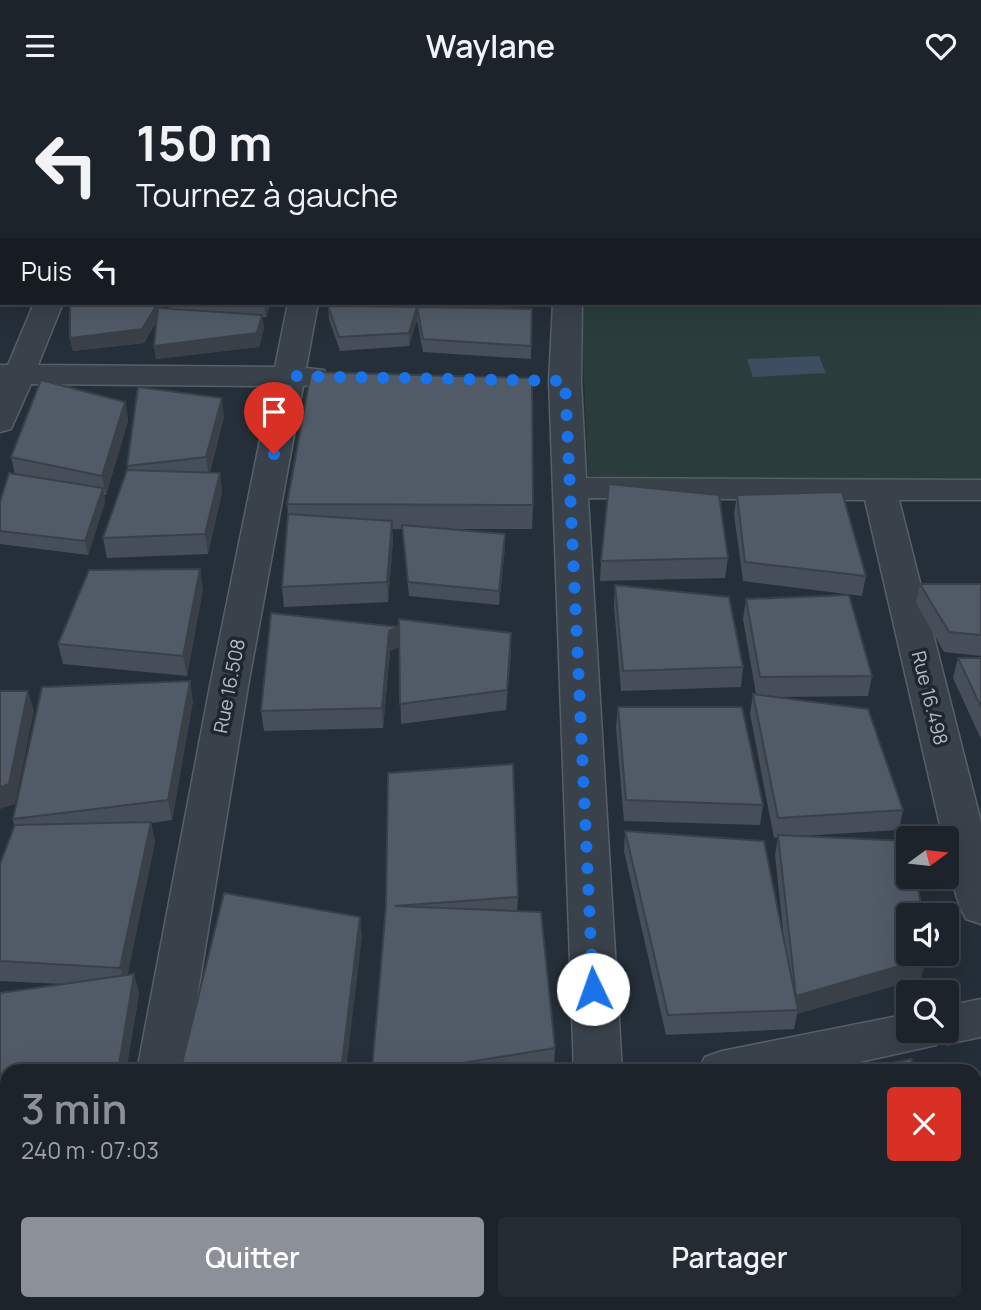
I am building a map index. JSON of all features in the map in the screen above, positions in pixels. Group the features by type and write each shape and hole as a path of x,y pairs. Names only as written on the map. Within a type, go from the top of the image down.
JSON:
{"street":[{"path":"0,422 9,374 47,305"},
{"name":"Rue 16.508","path":"161,1064 229,686 303,305"},
{"path":"567,305 551,381 571,488 598,1064"},
{"path":"9,374 345,377"},
{"path":"571,488 981,491"},
{"name":"Rue 16.498","path":"880,490 981,907"},
{"path":"959,1023 981,1018"},
{"path":"757,1064 896,1036"}],"green space":[{"path":"581,305 981,305 981,482 588,476"}],"water":[{"path":"819,356 826,373 753,377 747,359"}],"building":[{"path":"70,305 157,305 142,329 70,338"},
{"path":"328,306 417,307 409,333 339,337"},
{"path":"417,307 532,309 531,346 423,339"},
{"path":"158,308 262,315 257,333 154,346"},
{"path":"311,372 532,378 533,505 287,504"},
{"path":"41,380 125,402 102,476 11,457"},
{"path":"138,387 222,398 206,457 127,466"},
{"path":"127,470 220,473 205,534 103,538"},
{"path":"9,473 103,488 85,541 0,531 0,502"},
{"path":"609,484 719,495 728,558 601,561"},
{"path":"842,492 866,576 745,562 737,495"},
{"path":"288,514 392,521 387,582 282,587"},
{"path":"402,525 505,534 499,591 408,582"},
{"path":"200,569 183,656 58,644 89,570"},
{"path":"920,584 981,584 981,635 949,632"},
{"path":"615,585 729,597 743,667 623,671"},
{"path":"849,595 872,676 760,677 746,599"},
{"path":"271,613 399,627 389,631 382,708 261,711"},
{"path":"399,619 511,633 507,690 400,704"},
{"path":"958,658 981,658 981,707"},
{"path":"190,681 168,800 13,819 42,687"},
{"path":"0,691 28,691 9,784 0,787"},
{"path":"753,694 868,709 903,810 778,818"},
{"path":"618,707 742,707 763,805 626,800"},
{"path":"513,764 518,897 395,906 541,912 555,1048 457,1064 373,1064 386,905 388,773"},
{"path":"151,822 120,968 0,961 0,864 15,825"},
{"path":"625,831 764,841 798,1010 668,1015"},
{"path":"778,835 896,840 896,889 919,889 920,903 896,903 896,966 899,966 796,996"},
{"path":"224,893 360,917 342,1064 182,1064"},
{"path":"134,974 119,1064 0,1064 0,993"},
{"path":"911,1059 913,1064 888,1064"}],"route":[{"path":"274,454 290,376 565,381 593,989"}]}
